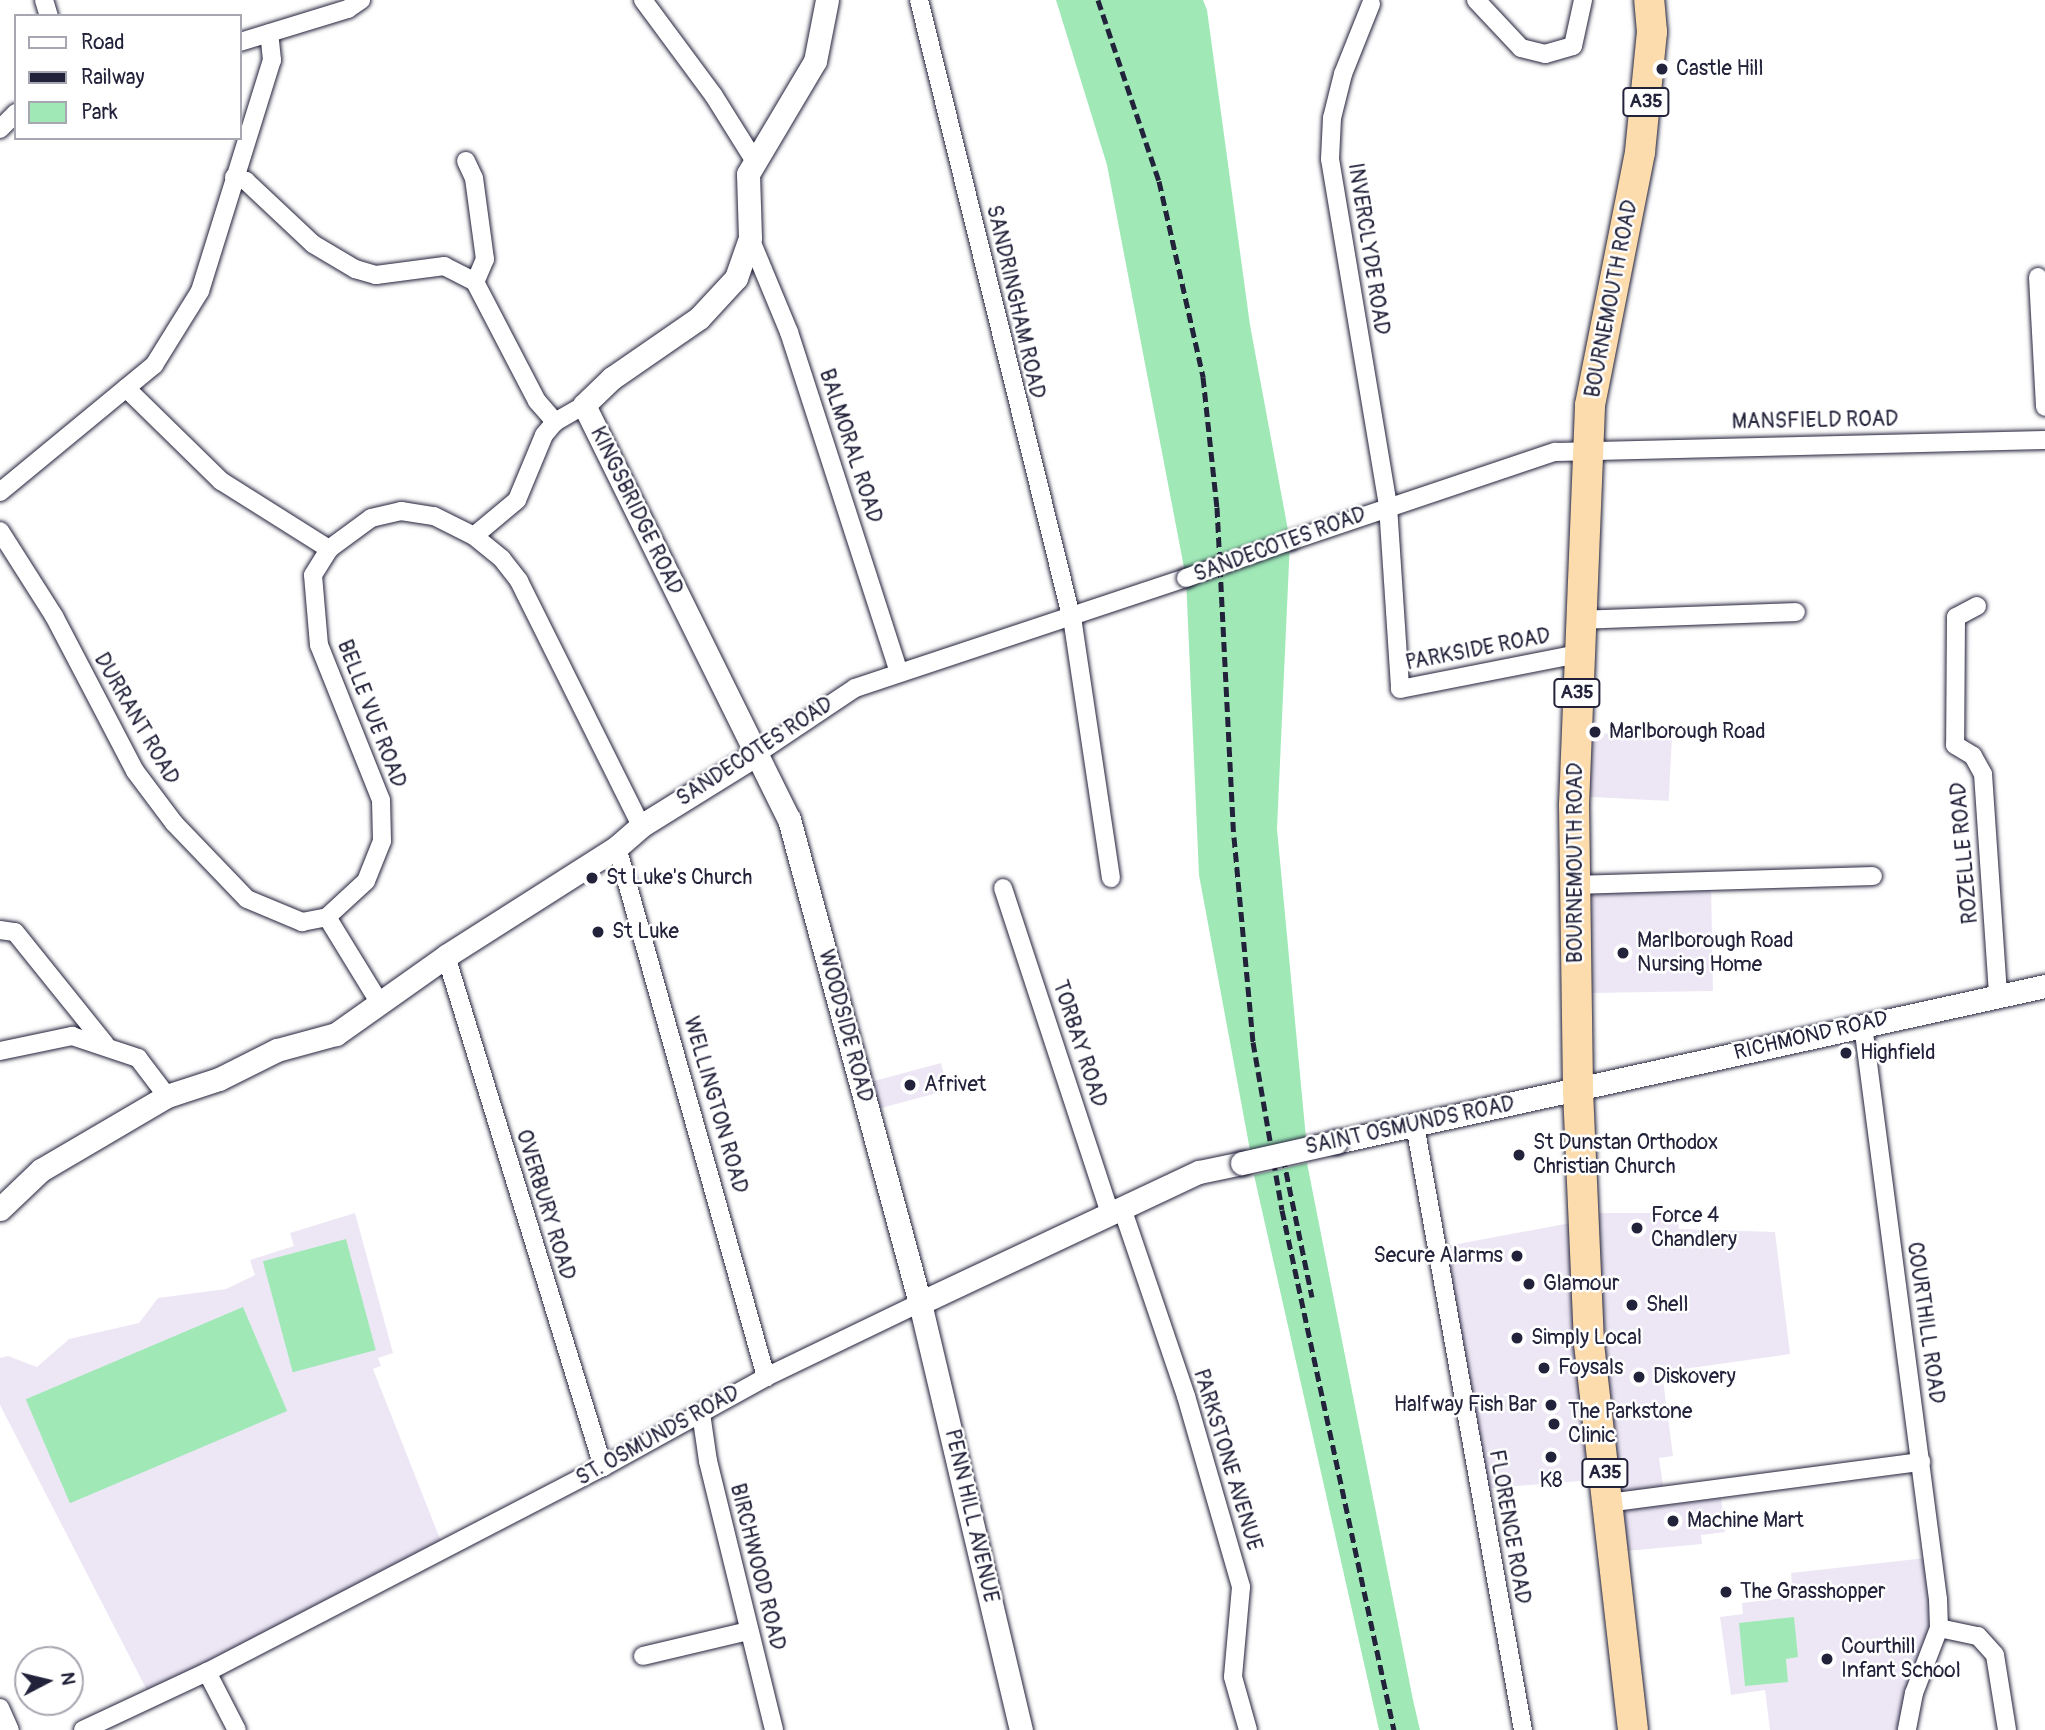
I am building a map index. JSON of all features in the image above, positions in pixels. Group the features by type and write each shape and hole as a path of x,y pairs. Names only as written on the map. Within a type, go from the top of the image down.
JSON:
{"highway":[{"name":"BOURNEMOUTH ROAD","path":"1633,1730 1589,1343 1578,1089 1574,885 1579,620 1590,405 1640,152 1651,32 1649,0"}],"street":[{"path":"242,41 348,9 361,0"},
{"path":"643,0 715,96 754,160"},
{"name":"KINGSBRIDGE ROAD","path":"755,755 584,405 612,377 721,299 746,258 750,238 746,188 754,160 815,61 827,0"},
{"name":"SANDRINGHAM ROAD","path":"919,0 1069,614 1111,878"},
{"path":"1476,0 1521,48 1545,54 1573,46 1583,0"},
{"name":"INVERCLYDE ROAD","path":"1371,4 1343,74 1332,118 1330,159 1388,506"},
{"path":"0,492 153,365 200,291 272,60 269,33"},
{"path":"0,129 14,115"},
{"path":"466,160 480,211 485,258 474,282"},
{"path":"234,177 246,181 313,244 355,269 376,275 444,267 474,282 498,319 537,401 555,422"},
{"name":"BALMORAL ROAD","path":"750,238 789,332 899,672"},
{"path":"2038,277 2045,407"},
{"path":"126,388 221,481 329,549"},
{"path":"474,536 517,500 544,435 555,422 584,405"},
{"name":"MANSFIELD ROAD","path":"1587,449 2045,440"},
{"name":"SANDECOTES ROAD","path":"0,1209 41,1170 167,1096 219,1079 276,1051 336,1034 446,956 617,847 640,825 755,755 830,701 899,672 1069,614 1186,578 1388,506 1555,452 1587,449"},
{"name":"PARKSIDE ROAD","path":"1388,506 1400,689 1578,654"},
{"name":"BELLE VUE ROAD","path":"327,917 366,881 383,841 381,800 319,645 313,575 329,549 357,525 401,511 434,516 474,536 519,581 640,825"},
{"name":"DURRANT ROAD","path":"0,531 54,616 135,771 208,863 247,899 302,922 327,917"},
{"name":"ROZELLE ROAD","path":"1977,606 1956,617 1955,745 1973,756 1983,774 1998,994"},
{"path":"1579,620 1796,612"},
{"name":"WOODSIDE ROAD","path":"755,755 789,819 920,1303"},
{"name":"WELLINGTON ROAD","path":"617,847 766,1377"},
{"path":"1574,885 1873,876"},
{"name":"TORBAY ROAD","path":"1003,888 1116,1211"},
{"path":"327,917 379,1002"},
{"path":"0,930 15,932 105,1044"},
{"name":"OVERBURY ROAD","path":"446,956 603,1467"},
{"name":"RICHMOND ROAD","path":"1578,1089 1998,994 2045,986"},
{"name":"COURTHILL ROAD","path":"1863,1025 1921,1462 1939,1628"},
{"path":"0,1051 72,1036 105,1044 138,1058 167,1096"},
{"name":"SAINT OSMUNDS ROAD","path":"1241,1163 1578,1089"},
{"name":"FLORENCE ROAD","path":"1415,1125 1523,1730"},
{"name":"ST. OSMUNDS ROAD","path":"83,1730 207,1672 603,1467 766,1377 1199,1172 1241,1163"},
{"name":"PARKSTONE AVENUE","path":"1116,1211 1186,1396 1241,1587 1233,1676 1248,1730"},
{"name":"PENN HILL AVENUE","path":"920,1303 1021,1730"},
{"name":"BIRCHWOOD ROAD","path":"701,1413 708,1461 774,1730"},
{"path":"1608,1503 1921,1462"},
{"path":"1907,1730 1914,1693 1939,1628 1978,1636 1991,1649 2007,1730"},
{"path":"643,1656 749,1632"},
{"path":"207,1672 237,1730"},
{"path":"0,1708 10,1730"}],"shaded area":[{"path":"1576,732 1672,737 1669,801 1573,796"},
{"name":"Marlborough Road Nursing Home","path":"1711,881 1713,991 1576,993 1574,883"},
{"path":"941,1063 948,1090 869,1111 862,1084"},
{"path":"355,1213 393,1353 378,1358 381,1366 373,1369 444,1549 151,1698 0,1405 0,1358 8,1356 37,1367 69,1339 139,1323 158,1298 226,1289 255,1275 250,1260 294,1246 290,1233"},
{"path":"1599,1213 1678,1213 1679,1229 1775,1232 1790,1354 1662,1372 1673,1456 1659,1458 1666,1505 1721,1498 1725,1532 1701,1535 1702,1544 1615,1552 1605,1479 1479,1489 1436,1248 1576,1222"},
{"name":"Courthill Infant School","path":"1926,1558 1939,1628 1907,1730 1770,1730 1765,1690 1731,1695 1720,1617 1743,1614 1742,1603 1793,1597 1791,1573"}],"green space":[{"path":"1056,0 1203,0 1207,10 1250,325 1290,541 1277,829 1307,1149 1252,1161 1199,875 1186,578 1107,165"},
{"path":"1307,1163 1420,1730 1379,1730 1254,1175"},
{"path":"346,1239 376,1350 293,1372 263,1261"},
{"path":"243,1307 287,1411 70,1503 26,1399"},
{"path":"1794,1617 1798,1657 1786,1659 1788,1682 1745,1686 1739,1623"}],"railway":[{"path":"1098,0 1159,181 1203,377 1217,507 1234,837 1253,1042 1282,1210 1394,1730"},
{"path":"1283,1157 1312,1297"}],"place":[{"name":"Castle Hill","path":"1662,69"},
{"name":"Marlborough Road","path":"1595,732"},
{"name":"St Luke's Church","path":"592,878"},
{"name":"St Luke","path":"598,932"},
{"name":"Marlborough Road Nursing Home","path":"1623,953"},
{"name":"Highfield","path":"1846,1053"},
{"name":"Afrivet","path":"910,1085"},
{"name":"St Dunstan Orthodox Christian Church","path":"1519,1155"},
{"name":"Force 4 Chandlery","path":"1637,1228"},
{"name":"Secure Alarms","path":"1517,1256"},
{"name":"Glamour","path":"1529,1284"},
{"name":"Shell","path":"1632,1305"},
{"name":"Simply Local","path":"1517,1338"},
{"name":"Foysals","path":"1544,1368"},
{"name":"Diskovery","path":"1639,1377"},
{"name":"Halfway Fish Bar","path":"1551,1405"},
{"name":"The Parkstone Clinic","path":"1554,1424"},
{"name":"K8","path":"1551,1457"},
{"name":"Machine Mart","path":"1673,1521"},
{"name":"The Grasshopper","path":"1726,1592"},
{"name":"Courthill Infant School","path":"1827,1659"}]}
